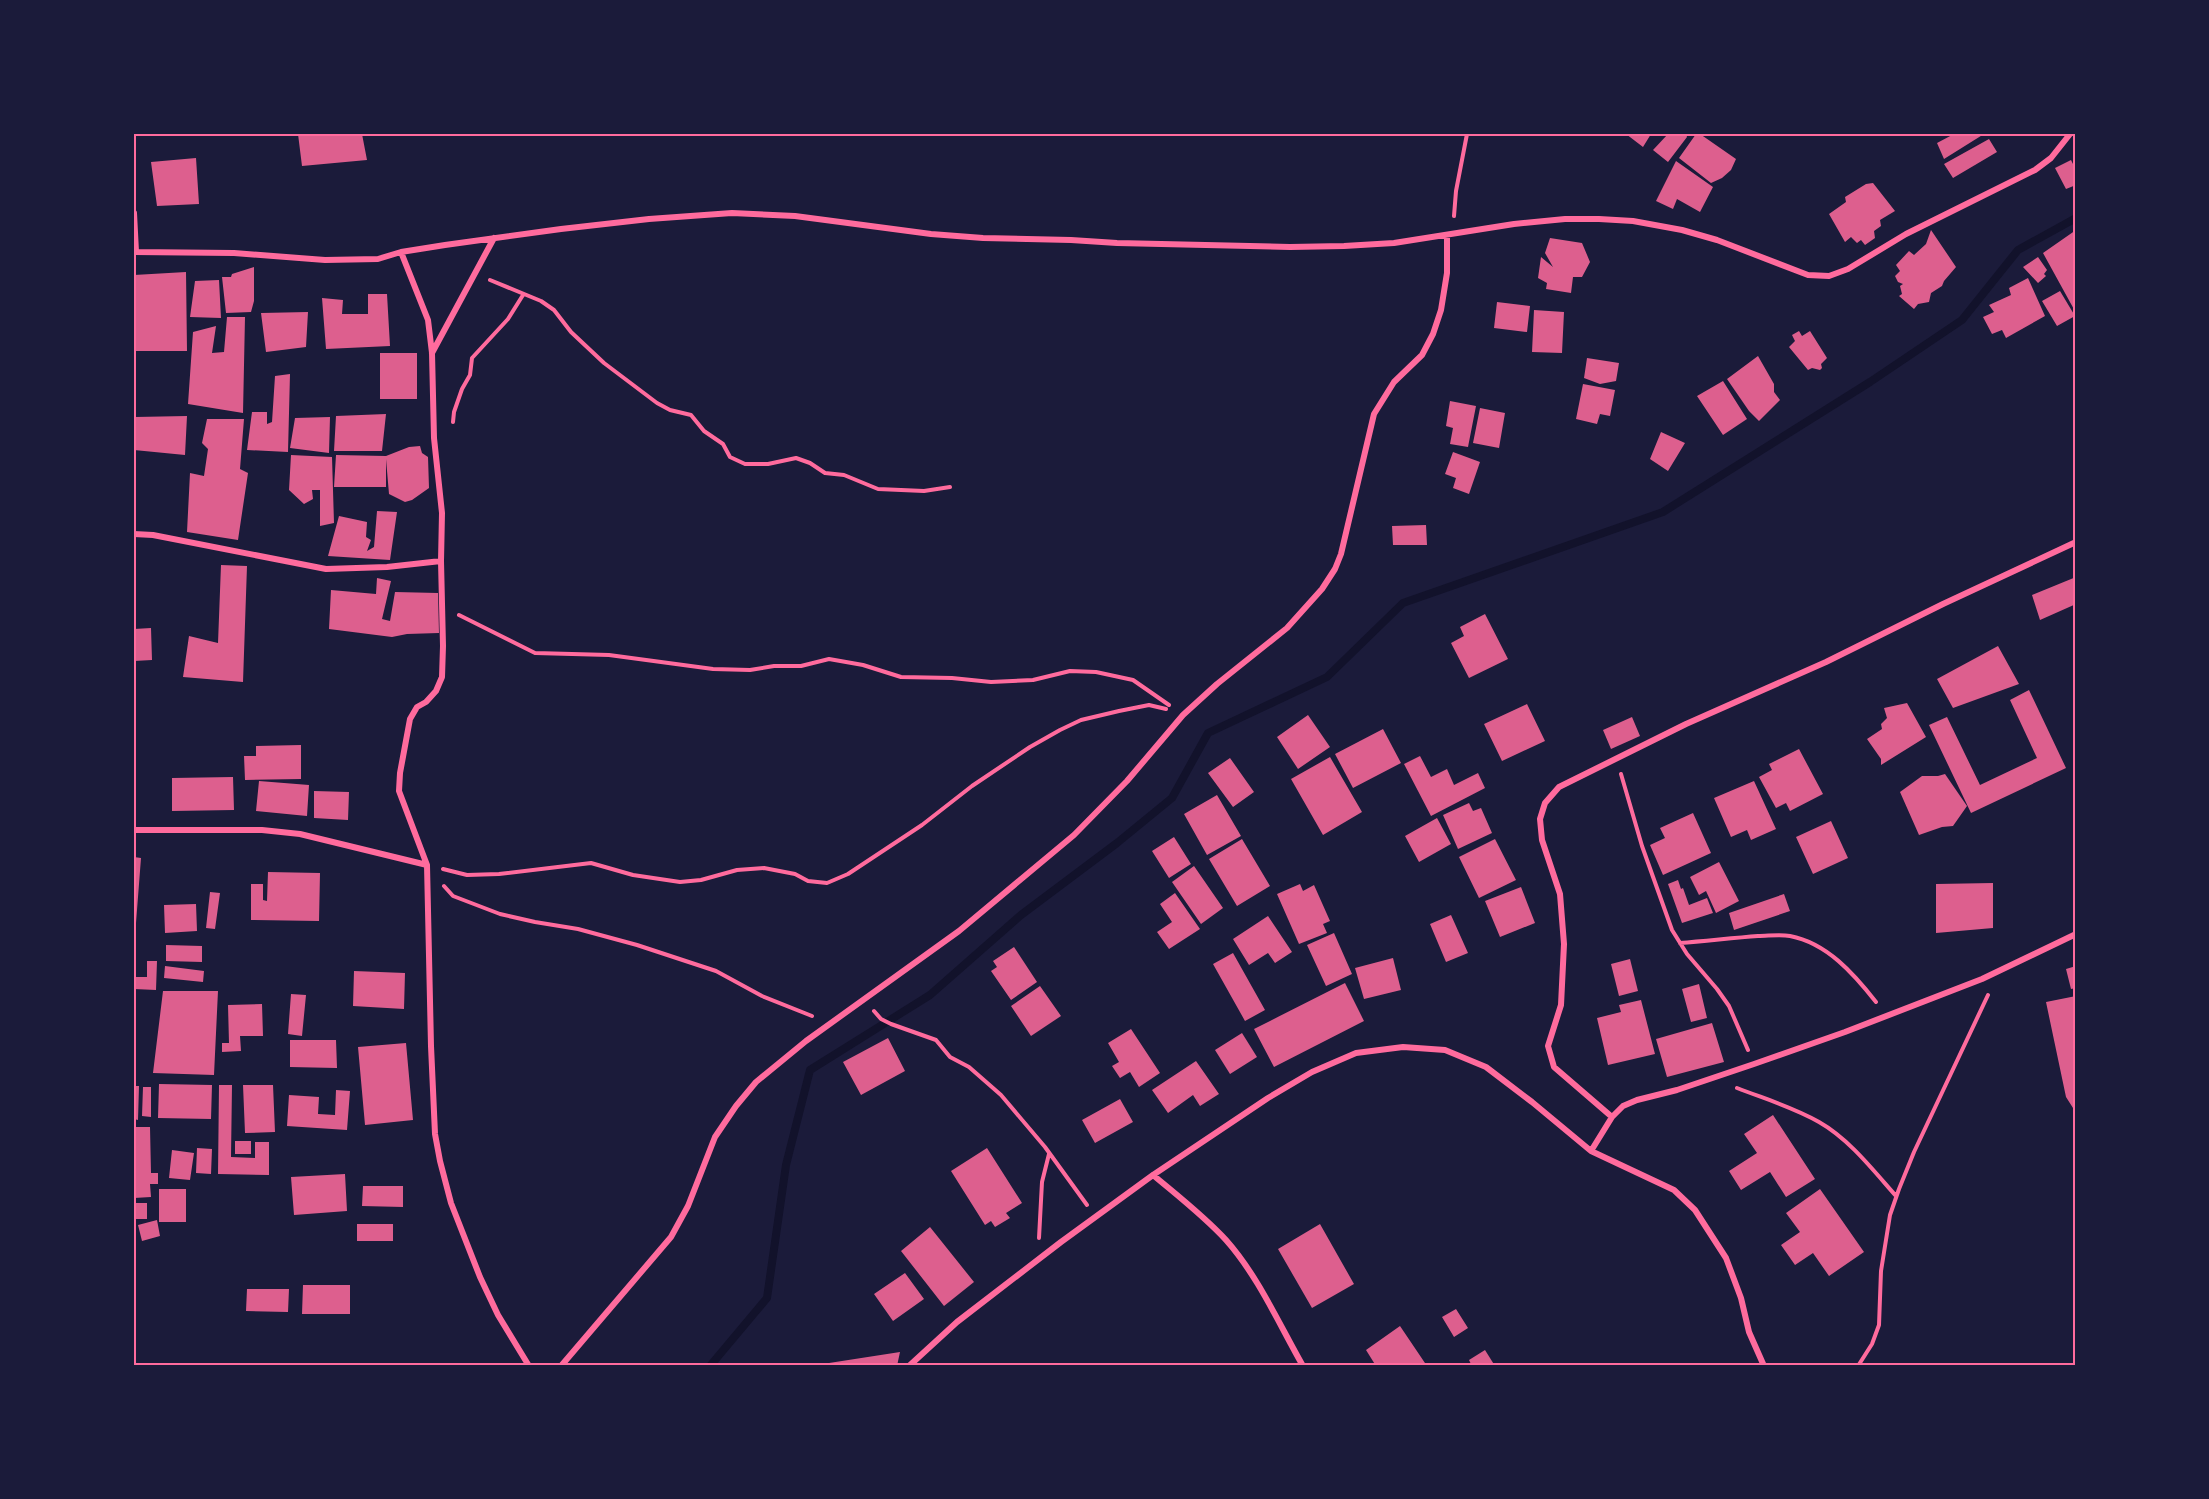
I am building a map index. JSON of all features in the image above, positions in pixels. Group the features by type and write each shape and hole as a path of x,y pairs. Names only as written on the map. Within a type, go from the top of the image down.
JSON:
{"street":[{"path":"134,213 135,252 234,253 325,260 378,259 401,252 494,238 639,220 732,213 795,216 931,234 1117,243 1344,246 1450,236 1515,224 1565,219 1633,221 1682,230 1717,240 1808,275 1829,276 1848,269 1915,229 2035,170 2051,158 2070,134"},
{"path":"561,1365 671,1237 688,1206 715,1137 756,1082 830,1023 959,931 1059,848 1127,781 1183,715 1217,684 1287,628 1322,588 1335,569 1347,533 1374,414 1394,382 1422,355 1433,334 1443,300 1450,236"},
{"path":"432,353 494,238"},
{"path":"401,252 429,320 434,438 442,513 442,677 436,691 426,702 417,706 410,719 400,772 399,791 427,865 435,1134 451,1203 480,1276 498,1315 529,1365"},
{"path":"134,534 326,569 387,567 441,561"},
{"path":"1612,1117 1554,1067 1548,1046 1561,1005 1563,921 1560,894 1542,840 1540,819 1545,803 1559,787 1686,724 1826,662 2076,542"},
{"path":"134,830 262,830 300,834 427,865"},
{"path":"1590,1151 1612,1117 1623,1106 1754,1064 1887,1016 2001,970 2076,934"},
{"path":"909,1365 957,1322 1096,1217 1153,1175 1268,1098 1312,1072 1356,1053 1402,1047 1445,1050 1485,1066 1590,1151 1674,1191 1695,1210 1726,1258 1741,1298 1749,1332 1764,1365"},
{"path":"1153,1175 1206,1220 1227,1242 1256,1282 1304,1365"}],"path":[{"path":"1450,236 1467,134"},
{"path":"476,275 541,302 554,310 586,348 657,403 670,410 691,415 704,431 723,444 730,457 736,461 753,465 796,458 810,463 825,473 844,475 878,489 924,491 950,488"},
{"path":"453,424 454,412 470,375 472,358 508,319 523,295"},
{"path":"442,610 451,610 536,652 609,655 713,669 750,670 774,666 801,666 829,659 901,676 991,682 1033,680 1070,670 1096,672 1133,680 1183,715"},
{"path":"427,865 467,875 500,874 591,863 633,875 680,882 701,880 737,870 764,868 795,874 807,881 827,883 848,874 922,825 972,786 1060,730 1081,720 1149,705 1183,715"},
{"path":"1617,759 1642,846 1672,930 1729,1006 1754,1064"},
{"path":"427,865 453,896 500,914 578,929 662,952 716,971 762,996 830,1023"},
{"path":"1680,943 1789,935 1808,941 1828,953 1853,974 1887,1016"},
{"path":"1858,1365 1872,1344 1879,1325 1881,1271 1890,1215 1896,1196 1914,1152 2001,970"},
{"path":"865,998 881,1019 936,1040 950,1057 969,1066 1013,1107 1096,1217"},
{"path":"1711,1078 1790,1107 1821,1123 1864,1160 1896,1196"},
{"path":"1037,1261 1042,1182 1049,1153"}],"building":[{"path":"298,134 362,134 367,160 302,166"},
{"path":"1626,134 1651,134 1643,147"},
{"path":"1668,134 1686,134 1687,137 1668,162 1653,150"},
{"path":"1696,134 1700,134 1736,159 1731,170 1722,178 1711,183 1679,158"},
{"path":"1954,134 1984,134 1944,159 1937,143"},
{"path":"1989,139 1997,152 1953,178 1944,164"},
{"path":"196,158 199,204 157,206 151,162"},
{"path":"2071,160 2076,170 2076,185 2066,189 2055,168"},
{"path":"1676,161 1713,187 1700,212 1677,199 1673,209 1656,201"},
{"path":"1873,183 1895,211 1880,220 1881,226 1874,231 1875,238 1865,245 1861,240 1857,243 1851,237 1845,242 1829,214 1846,202 1845,197 1866,184"},
{"path":"1931,230 1956,267 1942,286 1931,293 1929,302 1918,304 1914,309 1899,296 1902,294 1900,286 1903,284 1898,282 1895,276 1900,271 1896,265 1909,251 1914,255 1926,244"},
{"path":"2076,230 2076,313 2043,253"},
{"path":"1550,238 1582,243 1590,262 1582,277 1573,277 1571,293 1546,289 1547,283 1538,278 1541,257 1553,267 1545,253"},
{"path":"2038,257 2047,270 2044,274 2046,276 2038,283 2023,267"},
{"path":"254,267 254,301 251,312 226,313 222,277 231,277 232,274"},
{"path":"186,272 187,351 134,351 134,275"},
{"path":"2028,278 2045,316 2006,338 2002,330 1992,334 1983,317 1994,312 1989,305 2011,295 2009,288"},
{"path":"219,280 221,318 190,317 195,281"},
{"path":"2060,291 2075,316 2057,326 2042,301"},
{"path":"368,294 387,294 390,346 326,349 322,298 343,300 342,314 368,314"},
{"path":"1497,302 1530,306 1527,332 1494,328"},
{"path":"1534,310 1564,312 1562,353 1532,352"},
{"path":"308,312 306,347 266,352 261,313"},
{"path":"227,317 245,317 243,413 188,404 193,332 216,326 212,353 224,352"},
{"path":"1799,331 1802,336 1810,331 1827,358 1821,364 1820,370 1812,368 1808,370 1789,347 1795,341 1792,335"},
{"path":"380,353 417,353 417,399 380,399"},
{"path":"1758,356 1780,400 1759,421 1749,411 1727,379"},
{"path":"1587,358 1619,363 1616,381 1600,384 1584,378"},
{"path":"290,374 288,452 247,450 252,412 267,412 267,424 272,422 275,376"},
{"path":"1723,381 1747,419 1723,435 1697,396"},
{"path":"1583,384 1615,390 1610,416 1600,414 1597,424 1576,419"},
{"path":"1450,401 1476,406 1468,447 1450,444 1453,428 1446,426"},
{"path":"1480,408 1505,413 1499,448 1473,443"},
{"path":"386,414 382,451 334,451 336,416"},
{"path":"187,416 185,455 134,450 135,417"},
{"path":"330,417 329,453 290,448 295,418"},
{"path":"207,419 244,419 240,469 248,473 238,540 187,532 190,473 204,476 208,449 202,443"},
{"path":"1661,432 1685,443 1668,471 1650,459"},
{"path":"420,446 422,453 428,457 429,488 412,500 405,502 389,494 386,459 386,487 334,487 336,455 386,456 409,447"},
{"path":"1453,452 1480,462 1469,494 1453,488 1456,478 1445,474"},
{"path":"291,455 332,457 334,523 320,526 320,490 312,490 313,499 304,504 289,490"},
{"path":"377,511 397,512 390,560 328,556 339,516 367,522 366,537 371,540 367,551 374,547"},
{"path":"1426,525 1427,545 1393,545 1392,526"},
{"path":"221,565 247,566 243,682 183,677 189,636 218,643"},
{"path":"2076,577 2076,604 2040,620 2032,595"},
{"path":"377,578 391,581 382,619 390,621 395,592 438,593 439,633 392,637 329,629 331,590 376,594"},
{"path":"1485,614 1508,659 1469,678 1451,643 1464,636 1460,627"},
{"path":"151,628 152,660 134,661 134,629"},
{"path":"1998,646 2019,684 1953,708 1937,679"},
{"path":"2029,690 2066,768 1971,813 1929,725 1947,717 1980,785 2037,758 2010,700"},
{"path":"1907,703 1926,737 1881,765 1881,759 1867,739 1882,729 1881,724 1887,718 1884,708"},
{"path":"1527,704 1545,741 1502,761 1484,724"},
{"path":"1308,715 1330,747 1298,769 1277,737"},
{"path":"1632,717 1640,736 1611,749 1603,730"},
{"path":"1383,729 1401,763 1353,788 1335,754"},
{"path":"301,745 301,779 245,780 244,756 256,756 256,746"},
{"path":"1799,749 1823,794 1790,811 1786,803 1776,808 1759,777 1772,770 1769,764"},
{"path":"1420,756 1431,777 1447,769 1454,785 1478,773 1485,788 1431,816 1404,764"},
{"path":"1330,757 1362,812 1323,835 1291,779"},
{"path":"1230,758 1254,792 1233,807 1208,773"},
{"path":"1945,774 1967,806 1953,826 1942,827 1919,835 1900,792 1922,776"},
{"path":"233,777 234,810 172,811 172,778"},
{"path":"259,781 309,785 307,816 256,811"},
{"path":"1754,781 1776,829 1751,840 1747,830 1731,837 1714,798"},
{"path":"314,791 349,792 348,820 314,818"},
{"path":"1217,795 1241,836 1207,855 1184,814"},
{"path":"1469,803 1473,811 1481,808 1492,833 1458,849 1443,815"},
{"path":"1693,813 1711,853 1663,875 1650,845 1665,838 1660,828"},
{"path":"1437,818 1451,844 1419,862 1405,836"},
{"path":"1831,821 1848,858 1813,874 1796,837"},
{"path":"1174,837 1191,864 1169,878 1152,851"},
{"path":"1242,839 1270,886 1237,906 1209,859"},
{"path":"1495,839 1516,880 1479,898 1459,857"},
{"path":"134,857 141,858 135,936 134,936"},
{"path":"1719,862 1739,901 1716,913 1706,891 1699,895 1690,877"},
{"path":"1194,866 1223,908 1201,924 1172,882"},
{"path":"268,872 320,873 319,921 251,920 251,884 263,884 263,900 267,901"},
{"path":"1678,880 1689,905 1707,898 1713,913 1682,923 1668,884"},
{"path":"1993,883 1993,928 1936,933 1936,884"},
{"path":"1300,884 1303,891 1314,885 1330,921 1323,924 1327,933 1299,944 1277,894"},
{"path":"1521,887 1535,923 1500,937 1485,901"},
{"path":"210,892 220,893 215,929 206,928"},
{"path":"1175,893 1200,929 1169,949 1157,932 1172,922 1160,904"},
{"path":"1784,894 1790,911 1734,930 1729,913"},
{"path":"196,904 197,931 165,933 164,905"},
{"path":"1451,915 1468,953 1446,962 1430,924"},
{"path":"1268,916 1292,952 1275,963 1268,953 1249,965 1233,939"},
{"path":"1334,933 1352,974 1326,986 1307,945"},
{"path":"166,945 202,946 202,962 166,961"},
{"path":"1014,947 1037,982 1011,1000 991,971 997,967 993,961"},
{"path":"1233,953 1265,1010 1245,1021 1213,964"},
{"path":"1393,958 1401,990 1364,999 1355,968"},
{"path":"1630,959 1638,991 1619,996 1611,964"},
{"path":"147,961 157,961 156,990 134,989 134,977 147,977"},
{"path":"165,966 204,971 203,982 164,978"},
{"path":"2076,966 2076,988 2071,989 2066,969"},
{"path":"354,971 405,973 404,1009 353,1006"},
{"path":"1345,983 1364,1021 1274,1067 1254,1029"},
{"path":"1699,984 1707,1018 1691,1022 1682,989"},
{"path":"1040,986 1061,1016 1031,1036 1011,1006"},
{"path":"163,991 218,991 214,1075 153,1073"},
{"path":"291,994 306,995 302,1036 288,1034"},
{"path":"2076,996 2076,1107 2073,1108 2066,1097 2046,1002"},
{"path":"1641,1000 1655,1054 1608,1065 1597,1018 1621,1012 1619,1005"},
{"path":"262,1004 263,1036 240,1036 241,1051 222,1052 222,1043 229,1043 228,1005"},
{"path":"1712,1023 1724,1062 1667,1077 1656,1039"},
{"path":"1131,1029 1160,1073 1139,1087 1130,1072 1120,1078 1112,1066 1119,1062 1108,1043"},
{"path":"1242,1033 1257,1057 1230,1074 1215,1050"},
{"path":"888,1038 905,1071 861,1095 843,1062"},
{"path":"290,1040 336,1040 337,1068 290,1067"},
{"path":"406,1043 413,1120 365,1125 358,1047"},
{"path":"1196,1061 1219,1094 1200,1106 1193,1095 1168,1113 1152,1090"},
{"path":"159,1084 212,1085 211,1119 158,1118"},
{"path":"219,1085 232,1085 231,1157 255,1158 255,1142 269,1142 269,1175 218,1174"},
{"path":"243,1085 273,1085 275,1132 245,1133"},
{"path":"134,1086 139,1086 138,1120 134,1119"},
{"path":"143,1087 151,1087 151,1117 142,1116"},
{"path":"336,1090 350,1091 347,1130 287,1126 289,1095 319,1097 318,1114 335,1115"},
{"path":"1120,1099 1133,1122 1095,1143 1082,1120"},
{"path":"1773,1115 1815,1179 1786,1197 1770,1172 1741,1190 1729,1171 1757,1153 1744,1134"},
{"path":"134,1127 150,1127 151,1173 158,1173 158,1184 150,1184 151,1197 134,1198"},
{"path":"235,1141 251,1141 251,1154 235,1154"},
{"path":"197,1148 212,1149 211,1174 196,1173"},
{"path":"987,1148 1022,1203 1006,1213 1010,1218 995,1227 991,1221 985,1225 951,1171"},
{"path":"172,1150 194,1153 190,1180 169,1178"},
{"path":"345,1174 347,1211 294,1215 291,1177"},
{"path":"363,1186 403,1186 403,1207 362,1206"},
{"path":"159,1189 186,1189 186,1222 159,1222"},
{"path":"1820,1189 1864,1252 1829,1276 1813,1253 1795,1265 1781,1245 1800,1232 1786,1213"},
{"path":"134,1203 147,1203 147,1219 134,1219"},
{"path":"157,1220 160,1236 142,1241 138,1225"},
{"path":"357,1224 393,1224 393,1241 357,1241"},
{"path":"1320,1224 1354,1284 1312,1308 1278,1249"},
{"path":"930,1227 974,1282 944,1306 901,1251"},
{"path":"905,1273 924,1299 893,1321 874,1294"},
{"path":"303,1285 350,1285 350,1314 302,1314"},
{"path":"247,1289 289,1289 288,1312 246,1311"},
{"path":"1456,1309 1468,1328 1454,1337 1442,1317"},
{"path":"1400,1326 1427,1366 1376,1366 1366,1350"},
{"path":"1485,1350 1495,1366 1472,1366 1469,1360"},
{"path":"900,1352 897,1366 828,1366 829,1363"}],"waterway":[{"path":"710,1366 767,1298 786,1165 810,1070 930,995 1021,915 1117,843 1172,798 1208,733 1327,677 1403,603 1663,512 1870,382 1962,320 2018,250 2076,218"}]}
